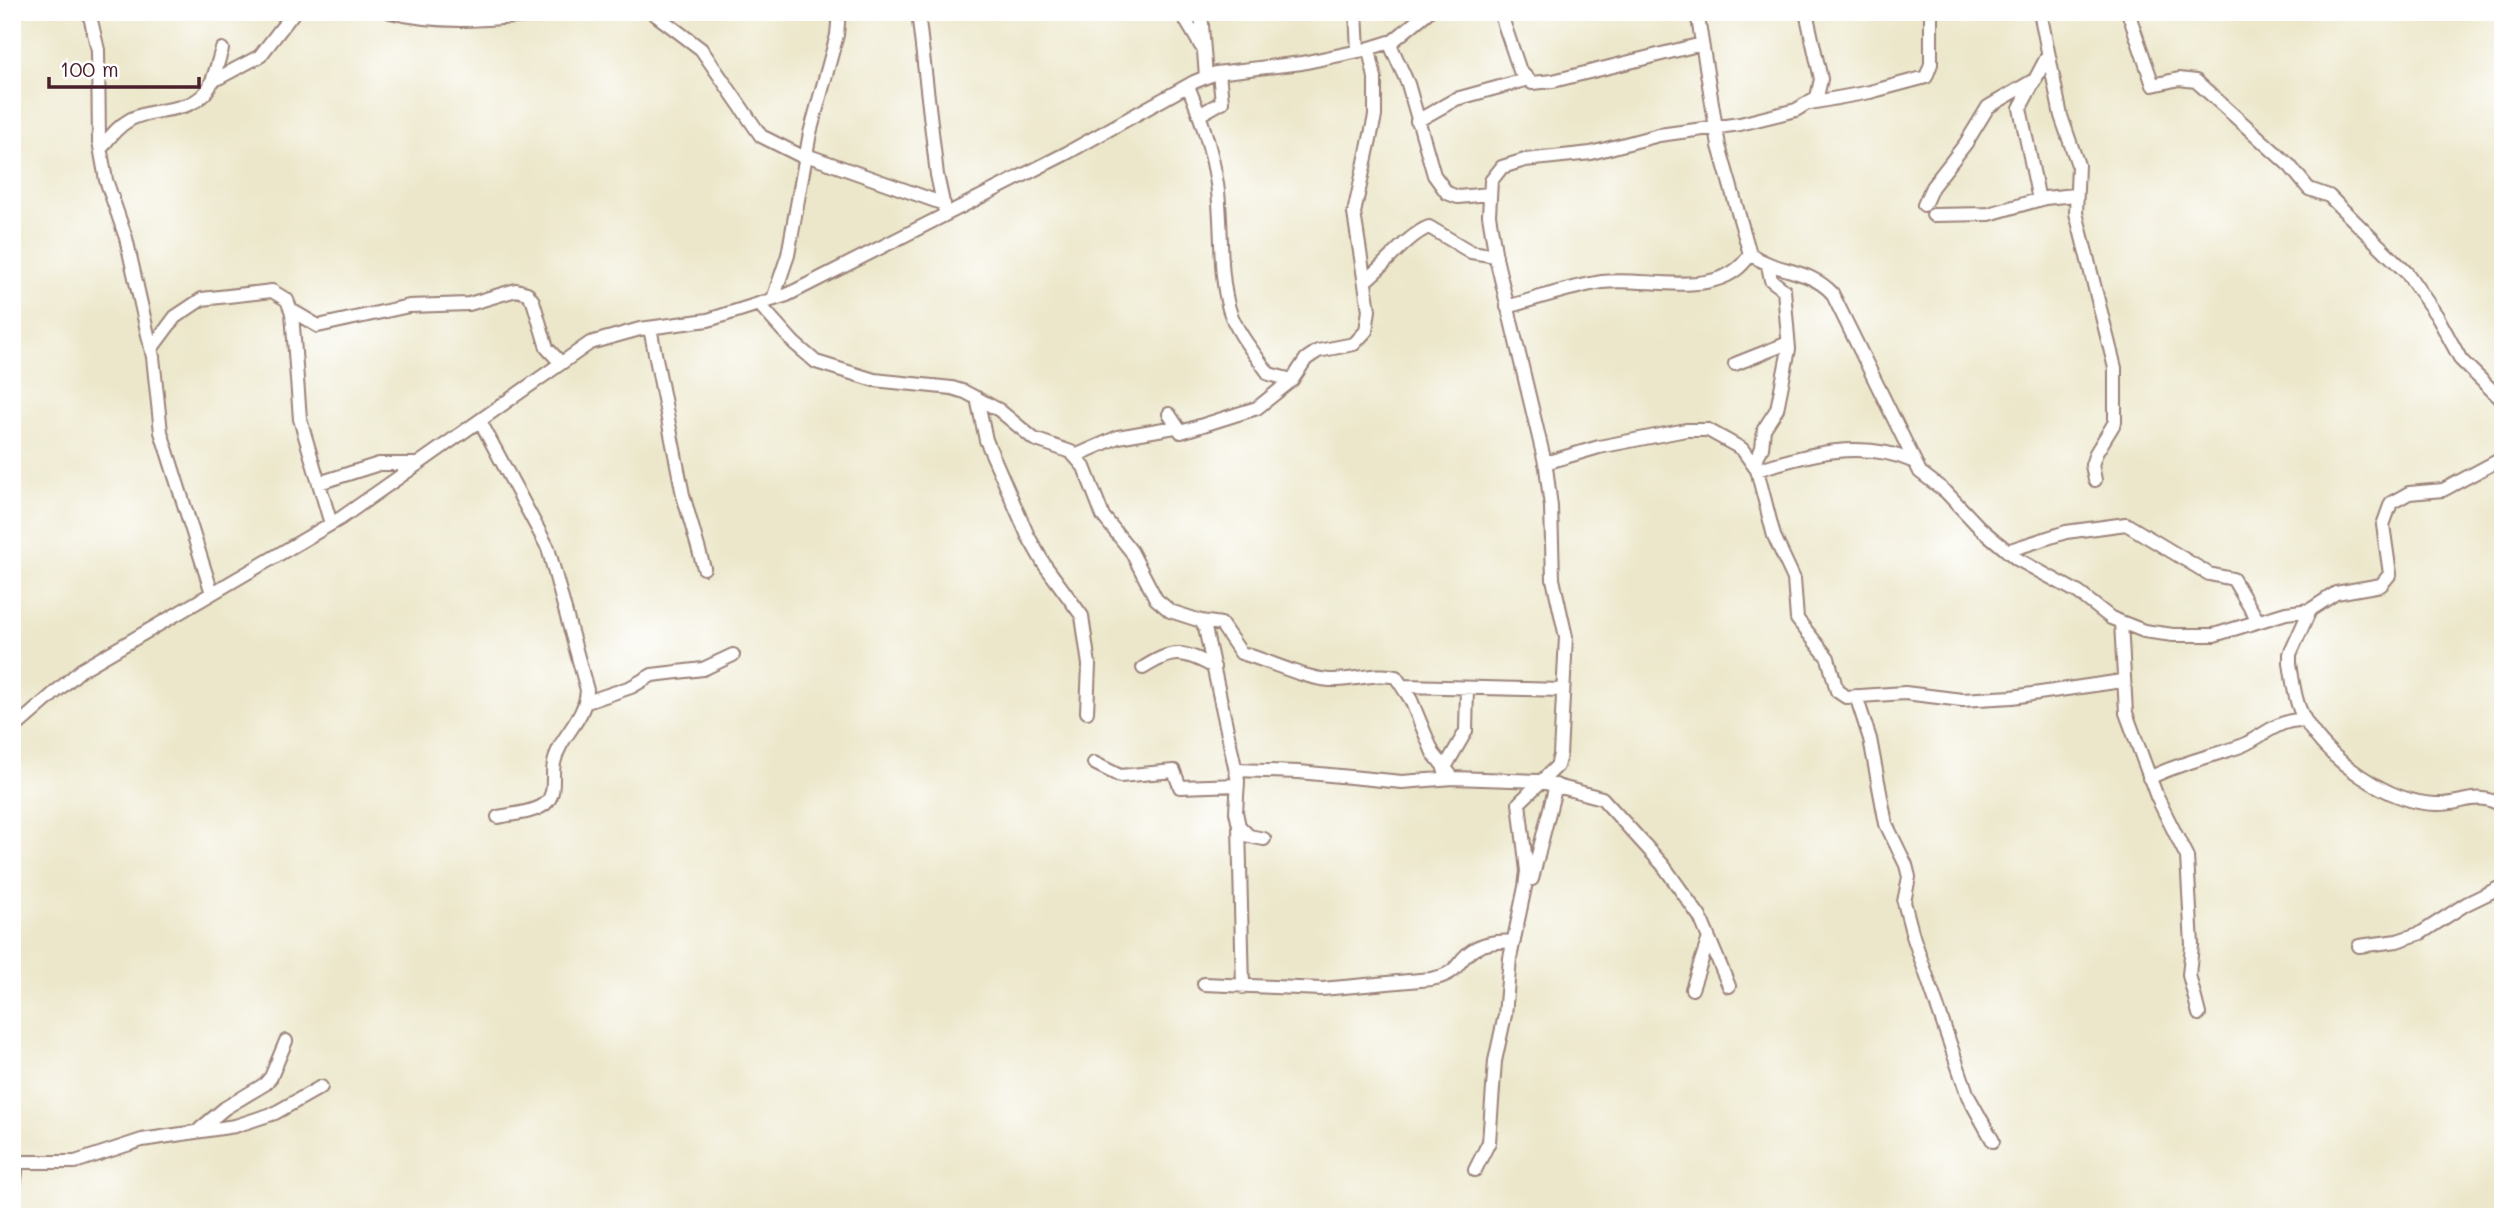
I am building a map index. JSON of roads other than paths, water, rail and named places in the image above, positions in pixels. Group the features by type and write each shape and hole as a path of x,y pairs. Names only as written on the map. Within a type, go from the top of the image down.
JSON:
{"street":[{"path":"89,12 98,50 101,149 111,198 126,238 152,348 161,432 212,593"},
{"path":"211,82 260,56 295,12"},
{"path":"390,12 432,21 469,21 569,12"},
{"path":"652,12 701,49 761,136 806,157 944,208"},
{"path":"773,299 788,255 806,157 837,36 839,12"},
{"path":"918,12 937,175 944,208"},
{"path":"1181,12 1203,49 1222,102 1199,116"},
{"path":"1201,12 1203,49"},
{"path":"1169,414 1175,427 1181,432 1257,408 1292,380 1312,355 1354,344 1366,331 1369,310 1354,213 1375,116 1375,78 1363,50 1356,12"},
{"path":"12,730 81,670 331,524 590,343 650,328 708,320 773,299 845,267 944,208 1067,153 1212,75 1302,63 1363,50 1388,42 1410,29 1428,12"},
{"path":"1500,12 1525,80"},
{"path":"1697,12 1716,128 1750,254 1768,265 1810,275 1832,293 1912,461 1926,478 1946,492 2007,551 2050,580 2079,593 2121,622 2144,631 2174,635 2214,635 2286,612 2310,610 2336,593 2368,589 2388,580 2391,569 2384,547 2384,525 2391,503 2409,493 2443,491 2503,458"},
{"path":"1807,12 1821,79 1817,97 1810,103"},
{"path":"1475,1170 1489,1142 1495,1061 1505,1015 1514,941 1527,871 1519,803 1538,781 1556,766 1560,755 1566,636 1553,579 1551,508 1545,463 1496,256 1489,194 1494,174 1511,163 1591,153 1659,135 1760,120 1810,103 1870,92 1926,77 1931,64 1931,12"},
{"path":"2040,12 2061,116 2078,165 2076,213 2115,368 2115,422 2096,453 2092,465 2095,480"},
{"path":"2128,12 2153,85 2179,79 2196,81 2290,166 2309,188 2329,195 2407,273 2437,316 2460,360 2503,401"},
{"path":"1388,42 1408,84 1434,175 1447,193 1471,198 1489,194"},
{"path":"1417,121 1456,99 1525,80 1532,83 1553,81 1702,44"},
{"path":"101,149 122,124 134,117 186,105 200,97 211,82 222,49"},
{"path":"2039,200 2020,108 2049,54"},
{"path":"2036,79 1988,107 1966,144 1932,187 1928,210 1989,214 2039,200 2075,195"},
{"path":"1188,86 1217,183 1222,261 1229,308 1236,325 1269,374 1292,380"},
{"path":"1365,281 1392,259 1414,234 1429,228 1471,251 1496,256"},
{"path":"1507,307 1602,282 1694,284 1717,279 1742,267 1750,254"},
{"path":"1755,467 1762,448 1764,429 1777,409 1788,343 1784,290 1772,280 1768,265"},
{"path":"291,310 318,326 410,306 469,304 516,290 527,293 533,301 547,348 560,362"},
{"path":"152,348 175,317 202,299 272,291 287,300 291,310 300,419 331,524"},
{"path":"759,304 794,343 816,362 874,380 951,387 999,410 1027,435 1075,456 1084,467 1103,516 1131,551 1156,599 1170,611 1221,624 1241,653 1271,661 1311,677 1348,680 1388,675 1396,677 1404,686 1433,753 1449,774"},
{"path":"650,328 683,495 704,568"},
{"path":"1735,364 1771,347 1788,343"},
{"path":"977,398 986,440 1028,536 1044,564 1082,616 1089,665 1087,712"},
{"path":"480,421 548,548 587,690 584,713 564,738 554,763 553,791 547,803 538,808 498,817"},
{"path":"1075,456 1118,437 1175,427"},
{"path":"1545,463 1599,447 1686,430 1708,430 1742,449 1755,467 1774,536 1794,579 1797,619 1828,658 1837,691 1846,697 1905,693 1962,700 2011,697 2122,681"},
{"path":"1755,467 1845,449 1889,453 1912,461"},
{"path":"319,483 379,464 416,464"},
{"path":"2007,551 2066,532 2126,524 2209,574 2233,579 2258,621"},
{"path":"2310,610 2290,654 2299,708 2305,721 2340,759 2384,792 2398,798 2437,804 2482,797 2503,806"},
{"path":"1201,621 1208,634 1238,785 1243,987"},
{"path":"2121,622 2122,681 2126,713 2149,778 2187,857 2192,945 2189,975 2199,1014"},
{"path":"1143,668 1162,657 1180,653 1214,667"},
{"path":"587,702 631,687 652,675 703,669 733,654"},
{"path":"1404,686 1562,690"},
{"path":"1449,774 1466,731 1467,688"},
{"path":"1856,696 1870,739 1886,824 1909,877 1904,902 1913,936 1968,1096 1993,1141"},
{"path":"2149,778 2176,764 2239,746 2286,723 2305,721"},
{"path":"1094,763 1120,776 1174,771 1180,787 1238,785"},
{"path":"1236,770 1299,772 1402,782 1449,774 1538,781 1602,798 1663,865 1700,917 1708,942 1729,986"},
{"path":"1519,918 1528,900 1537,853 1556,785"},
{"path":"1239,826 1249,836 1264,839"},
{"path":"2359,946 2396,941 2421,933 2466,904 2503,886"},
{"path":"1204,984 1352,988 1447,976 1457,970 1474,949 1491,942 1514,941"},
{"path":"1692,989 1708,942"},
{"path":"197,1131 236,1100 265,1084 271,1077 286,1041"},
{"path":"15,1162 75,1162 142,1140 254,1121 304,1100 321,1087"},
{"path":"12,1108 15,1162 12,1200"}]}
